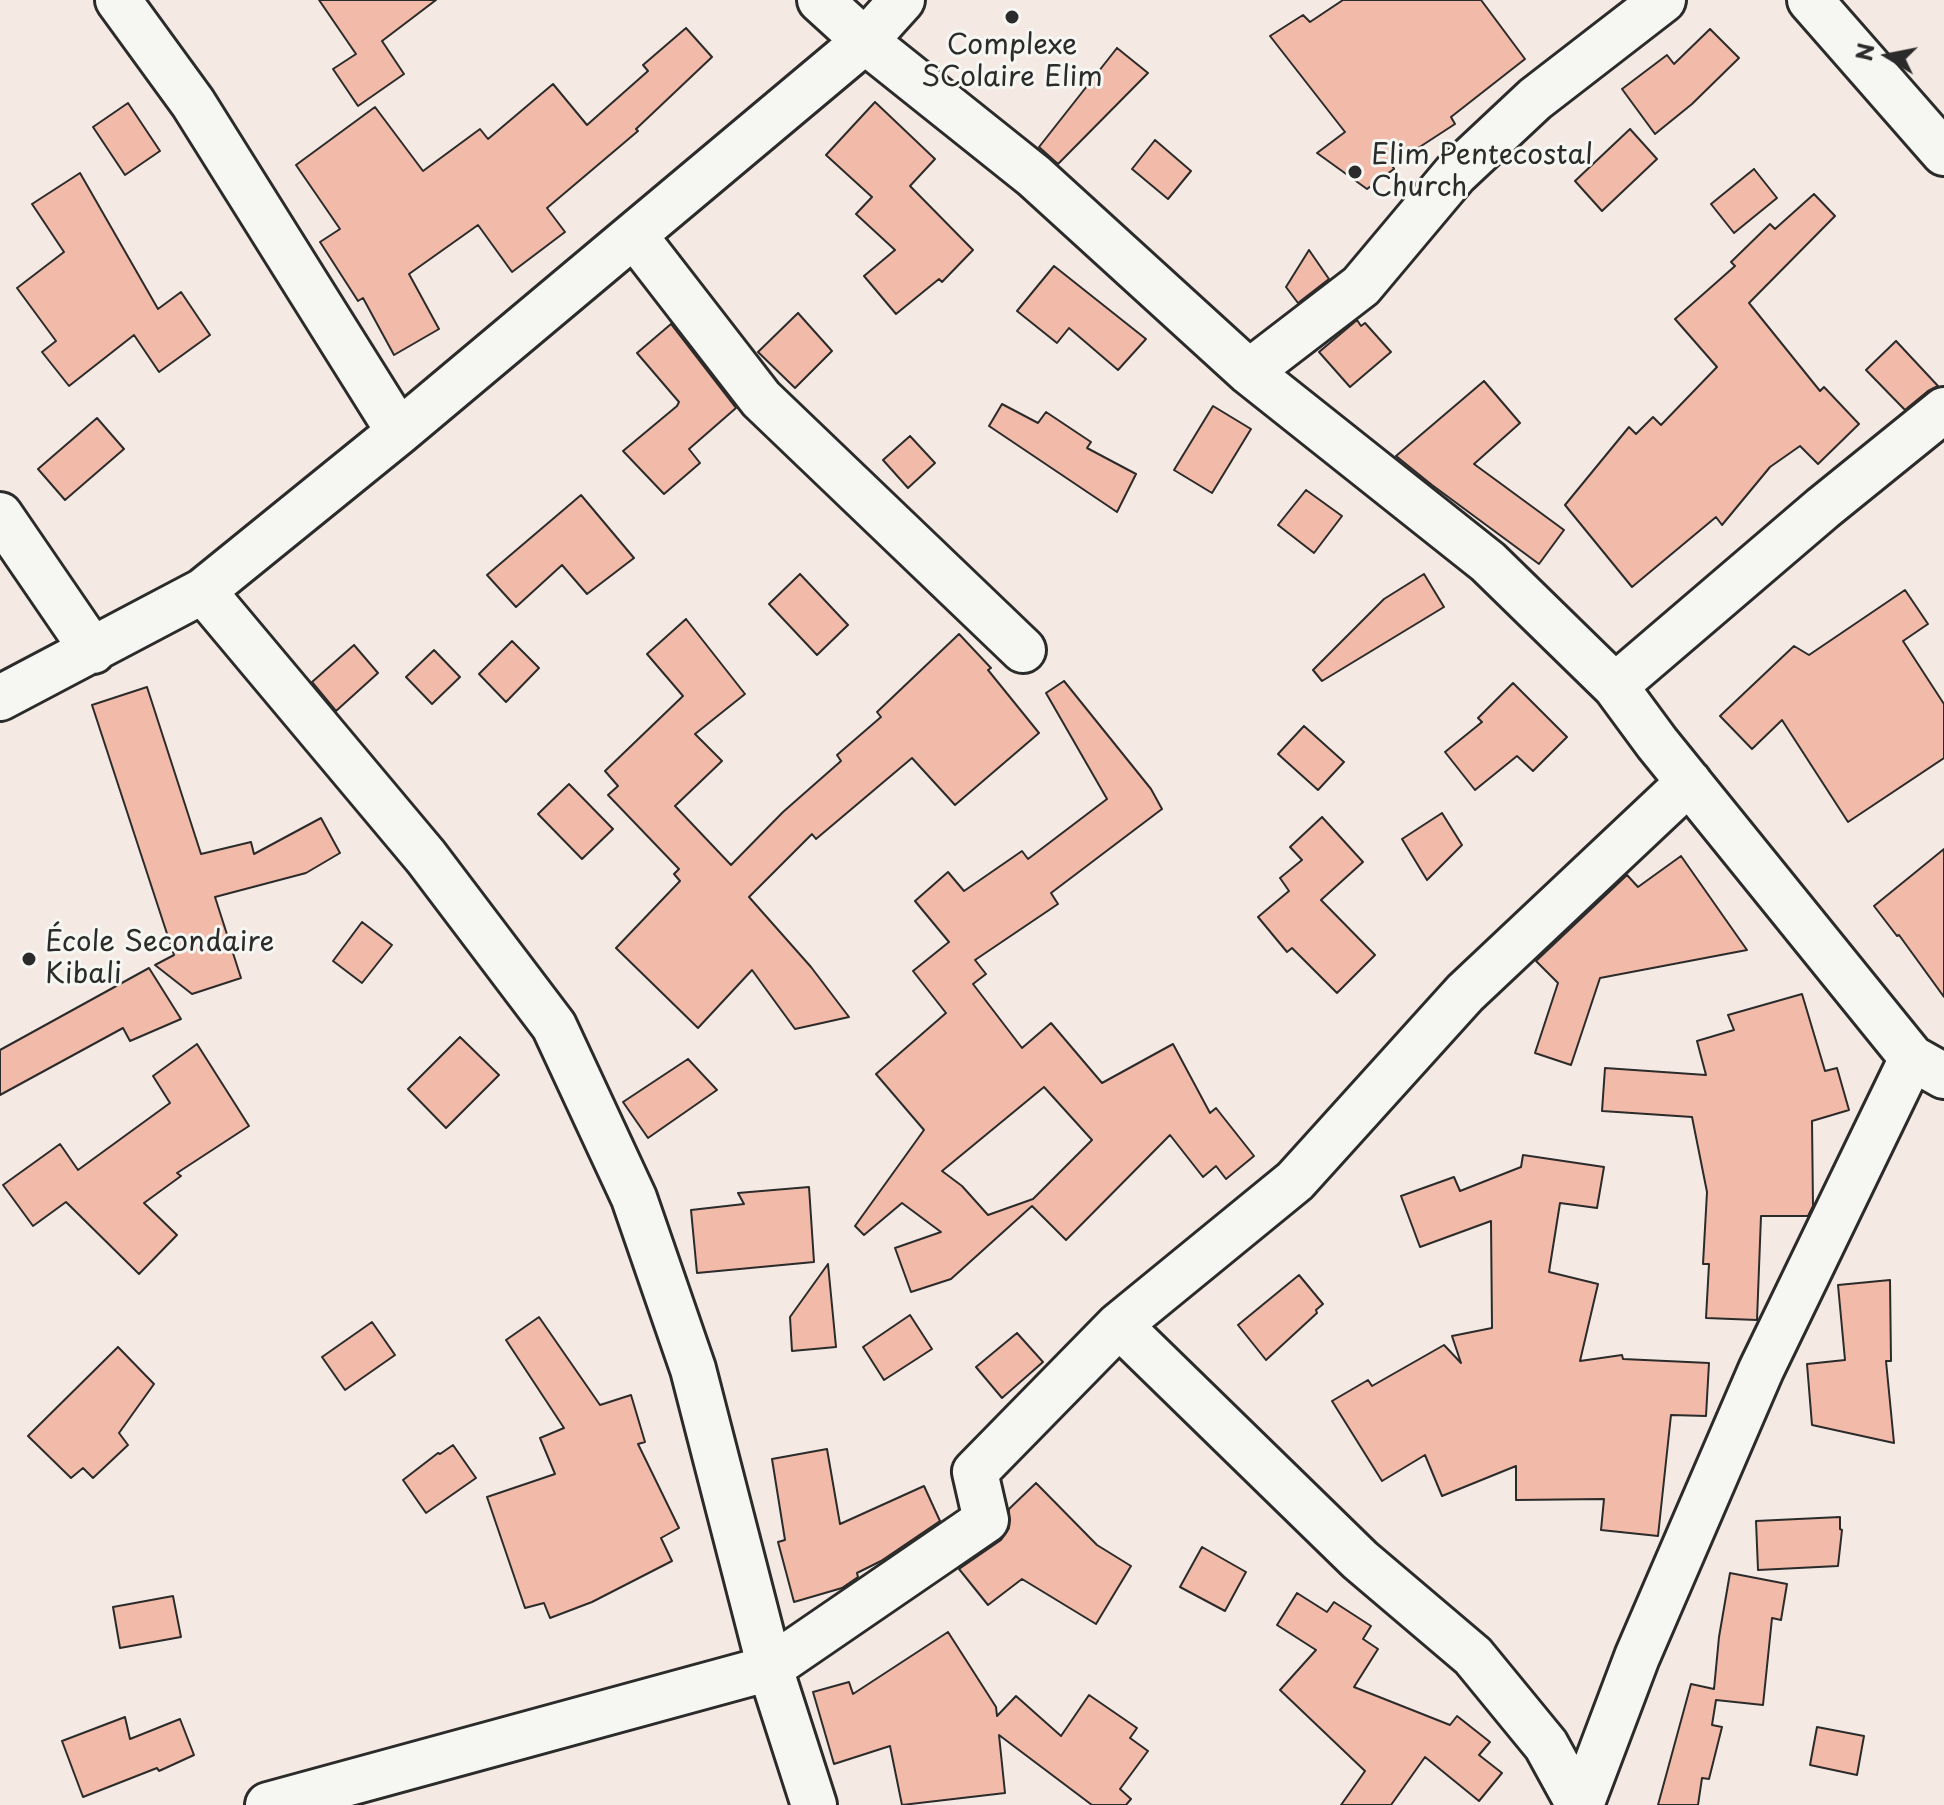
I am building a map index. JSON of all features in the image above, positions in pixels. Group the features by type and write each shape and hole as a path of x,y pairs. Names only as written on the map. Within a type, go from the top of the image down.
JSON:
{"street":[{"path":"118,0 193,103 399,432"},
{"path":"820,0 865,41 1034,176 1249,372 1488,562 1615,686 1689,782 1928,1067 1761,1370 1637,1657 1580,1805"},
{"path":"0,698 203,591 399,432 865,41 902,0"},
{"path":"1249,372 1361,286 1455,174 1535,99 1663,0"},
{"path":"1810,0 1944,153"},
{"path":"634,235 761,399 1023,650"},
{"path":"1615,686 1823,508 1944,410"},
{"path":"0,515 93,651"},
{"path":"203,591 426,857 554,1026 634,1198 693,1369 770,1668 814,1805"},
{"path":"268,1805 770,1668 986,1520 975,1472 1119,1325 1295,1181 1465,993 1689,782"},
{"path":"1119,1325 1360,1560 1473,1656 1546,1745 1580,1805"}],"building":[{"path":"319,0 436,0 382,41 404,74 358,106 333,69 356,54"},
{"path":"1343,0 1481,0 1525,59 1451,117 1455,124 1392,165 1394,169 1367,189 1317,153 1345,132 1270,36 1303,15 1310,22"},
{"path":"686,28 712,57 636,129 638,131 547,208 565,232 512,272 478,225 409,274 439,329 394,355 363,298 358,301 320,242 340,229 296,165 375,107 423,171 480,129 488,139 553,84 587,125 648,71 643,65"},
{"path":"1710,29 1739,58 1692,104 1655,134 1622,89 1667,55 1674,64"},
{"path":"1117,48 1148,73 1058,164 1039,147"},
{"path":"875,102 935,159 910,186 973,250 942,282 939,279 896,314 864,276 895,250 856,214 872,197 826,155"},
{"path":"128,103 160,151 125,175 93,127"},
{"path":"1630,129 1657,159 1602,211 1575,181"},
{"path":"1155,140 1191,171 1168,199 1132,169"},
{"path":"1754,169 1777,198 1734,233 1711,204"},
{"path":"80,173 158,309 181,292 210,335 159,372 134,335 69,386 42,352 56,341 17,288 64,252 32,204"},
{"path":"1814,194 1835,216 1749,303 1820,391 1824,387 1859,424 1818,464 1800,446 1770,467 1722,525 1716,517 1632,587 1565,505 1629,427 1636,434 1653,417 1661,425 1717,367 1675,319 1735,266 1731,262 1770,224 1775,229"},
{"path":"1309,250 1329,279 1298,303 1286,287"},
{"path":"1054,266 1146,339 1118,370 1069,328 1057,343 1017,311"},
{"path":"798,313 832,351 795,388 758,352"},
{"path":"1357,320 1361,326 1365,323 1391,352 1350,387 1319,352"},
{"path":"671,324 736,408 689,449 700,463 664,494 623,451 679,402 637,353"},
{"path":"1896,341 1938,386 1905,410 1866,370"},
{"path":"1484,381 1520,423 1474,464 1564,530 1539,564 1396,456"},
{"path":"1002,404 1038,423 1046,412 1091,442 1087,448 1136,474 1117,512 989,426"},
{"path":"1213,406 1251,429 1212,493 1174,470"},
{"path":"97,418 124,449 65,500 38,469"},
{"path":"910,436 935,463 908,488 883,460"},
{"path":"1306,490 1342,516 1314,553 1278,525"},
{"path":"581,495 634,558 587,594 562,565 516,607 487,575"},
{"path":"800,574 848,625 817,655 769,604"},
{"path":"1424,574 1444,607 1322,681 1313,670 1384,599"},
{"path":"1905,590 1928,624 1903,641 1944,704 1944,758 1848,822 1782,720 1752,749 1720,716 1794,646 1809,655"},
{"path":"686,619 745,694 695,734 722,761 675,806 731,865 783,812 841,761 837,755 881,717 877,712 959,634 991,668 988,670 1039,733 955,805 912,758 816,839 812,834 749,897 811,967 849,1017 795,1029 752,970 698,1028 616,948 680,881 674,874 679,869 608,795 618,786 605,771 683,696 647,654"},
{"path":"512,641 539,668 506,702 479,674"},
{"path":"354,645 378,673 336,711 312,682"},
{"path":"434,650 460,677 432,704 406,677"},
{"path":"1064,681 1151,789 1162,809 1051,893 1058,904 975,960 986,974 973,984 1022,1048 1051,1023 1102,1083 1173,1044 1210,1113 1216,1108 1254,1156 1226,1179 1216,1166 1203,1177 1170,1135 1066,1240 1032,1206 951,1279 911,1292 895,1248 941,1232 902,1203 864,1235 855,1226 924,1130 876,1074 946,1013 913,971 949,942 915,901 948,872 964,891 1022,851 1028,859 1107,799 1046,693","holes":["1044,1087 1092,1140 1033,1199 988,1215 962,1186 942,1171"]},
{"path":"1513,683 1567,737 1533,771 1517,756 1475,790 1445,752 1482,722 1478,718"},
{"path":"147,687 201,854 251,842 254,854 321,818 340,853 306,873 215,897 241,978 192,994 155,965 174,955 92,705"},
{"path":"1304,726 1344,762 1318,790 1278,754"},
{"path":"569,784 613,829 582,859 538,814"},
{"path":"1442,813 1462,845 1427,880 1402,839"},
{"path":"1322,817 1363,862 1321,900 1375,955 1337,993 1292,948 1287,952 1258,917 1289,891 1280,878 1302,860 1290,847"},
{"path":"1944,849 1944,997 1874,906"},
{"path":"1681,856 1747,950 1600,978 1571,1065 1535,1053 1558,983 1536,961 1627,875 1638,887"},
{"path":"362,922 392,945 362,983 333,961"},
{"path":"149,968 181,1019 130,1041 123,1028 0,1095 0,1050"},
{"path":"1802,994 1825,1071 1837,1068 1849,1110 1812,1121 1813,1206 1808,1216 1761,1216 1757,1320 1706,1318 1709,1264 1703,1264 1707,1192 1692,1117 1602,1111 1605,1068 1706,1075 1697,1041 1734,1030 1728,1015"},
{"path":"460,1037 499,1075 446,1128 408,1089"},
{"path":"197,1044 249,1126 177,1173 181,1176 144,1203 177,1235 139,1274 66,1202 33,1226 3,1185 60,1144 78,1170 170,1103 153,1076"},
{"path":"688,1059 717,1090 648,1138 623,1102"},
{"path":"1523,1155 1604,1167 1597,1208 1560,1203 1549,1272 1598,1284 1580,1361 1622,1355 1623,1359 1709,1363 1706,1416 1671,1415 1658,1536 1601,1530 1604,1499 1516,1500 1516,1466 1442,1496 1425,1455 1382,1481 1332,1401 1368,1380 1372,1386 1444,1345 1461,1363 1452,1336 1492,1328 1491,1221 1420,1247 1401,1196 1454,1177 1460,1191 1521,1167"},
{"path":"809,1187 814,1262 697,1273 691,1210 744,1204 738,1193"},
{"path":"828,1264 836,1347 792,1351 790,1317"},
{"path":"1299,1275 1323,1304 1266,1360 1238,1325"},
{"path":"1890,1280 1891,1361 1886,1361 1894,1443 1812,1425 1807,1364 1845,1360 1838,1285"},
{"path":"910,1315 932,1349 884,1380 863,1347"},
{"path":"539,1317 600,1405 631,1395 645,1442 638,1444 679,1528 661,1538 672,1561 592,1602 550,1618 544,1603 525,1608 487,1497 555,1474 540,1438 564,1428 506,1340"},
{"path":"372,1322 395,1355 345,1390 322,1357"},
{"path":"1017,1333 1043,1362 1002,1398 976,1367"},
{"path":"118,1347 154,1384 119,1433 128,1445 93,1478 83,1468 71,1478 28,1436"},
{"path":"453,1445 476,1478 426,1513 403,1480"},
{"path":"827,1449 840,1524 924,1486 940,1521 881,1561 857,1573 858,1577 842,1588 794,1602 778,1542 785,1540 772,1459"},
{"path":"1036,1483 1097,1545 1131,1566 1096,1624 1022,1579 988,1605 959,1569 1001,1540 1009,1528 1009,1509"},
{"path":"1840,1517 1842,1530 1838,1566 1758,1570 1756,1521"},
{"path":"1202,1547 1246,1572 1225,1611 1180,1587"},
{"path":"1730,1573 1787,1584 1781,1620 1772,1618 1763,1705 1716,1700 1712,1725 1722,1727 1709,1779 1702,1778 1698,1805 1658,1805 1691,1684 1714,1689"},
{"path":"1297,1593 1327,1612 1334,1602 1371,1626 1363,1639 1378,1649 1354,1687 1450,1725 1457,1716 1490,1742 1479,1755 1502,1773 1479,1801 1425,1757 1391,1805 1341,1805 1365,1771 1280,1690 1316,1650 1277,1625"},
{"path":"173,1596 181,1637 120,1648 113,1607"},
{"path":"948,1632 996,1707 997,1716 1016,1696 1061,1736 1089,1695 1137,1728 1130,1738 1148,1751 1120,1789 1131,1799 1126,1805 1092,1805 999,1735 1005,1793 902,1805 890,1746 834,1764 813,1692 849,1682 853,1694"},
{"path":"125,1717 130,1739 180,1719 194,1755 159,1771 157,1768 83,1797 62,1741"},
{"path":"1817,1727 1864,1736 1857,1775 1810,1765"}],"place":[{"name":"Complexe SColaire Elim","path":"1012,17"},
{"name":"Elim Pentecostal Church","path":"1355,172"},
{"name":"École Secondaire Kibali","path":"29,959"}]}
